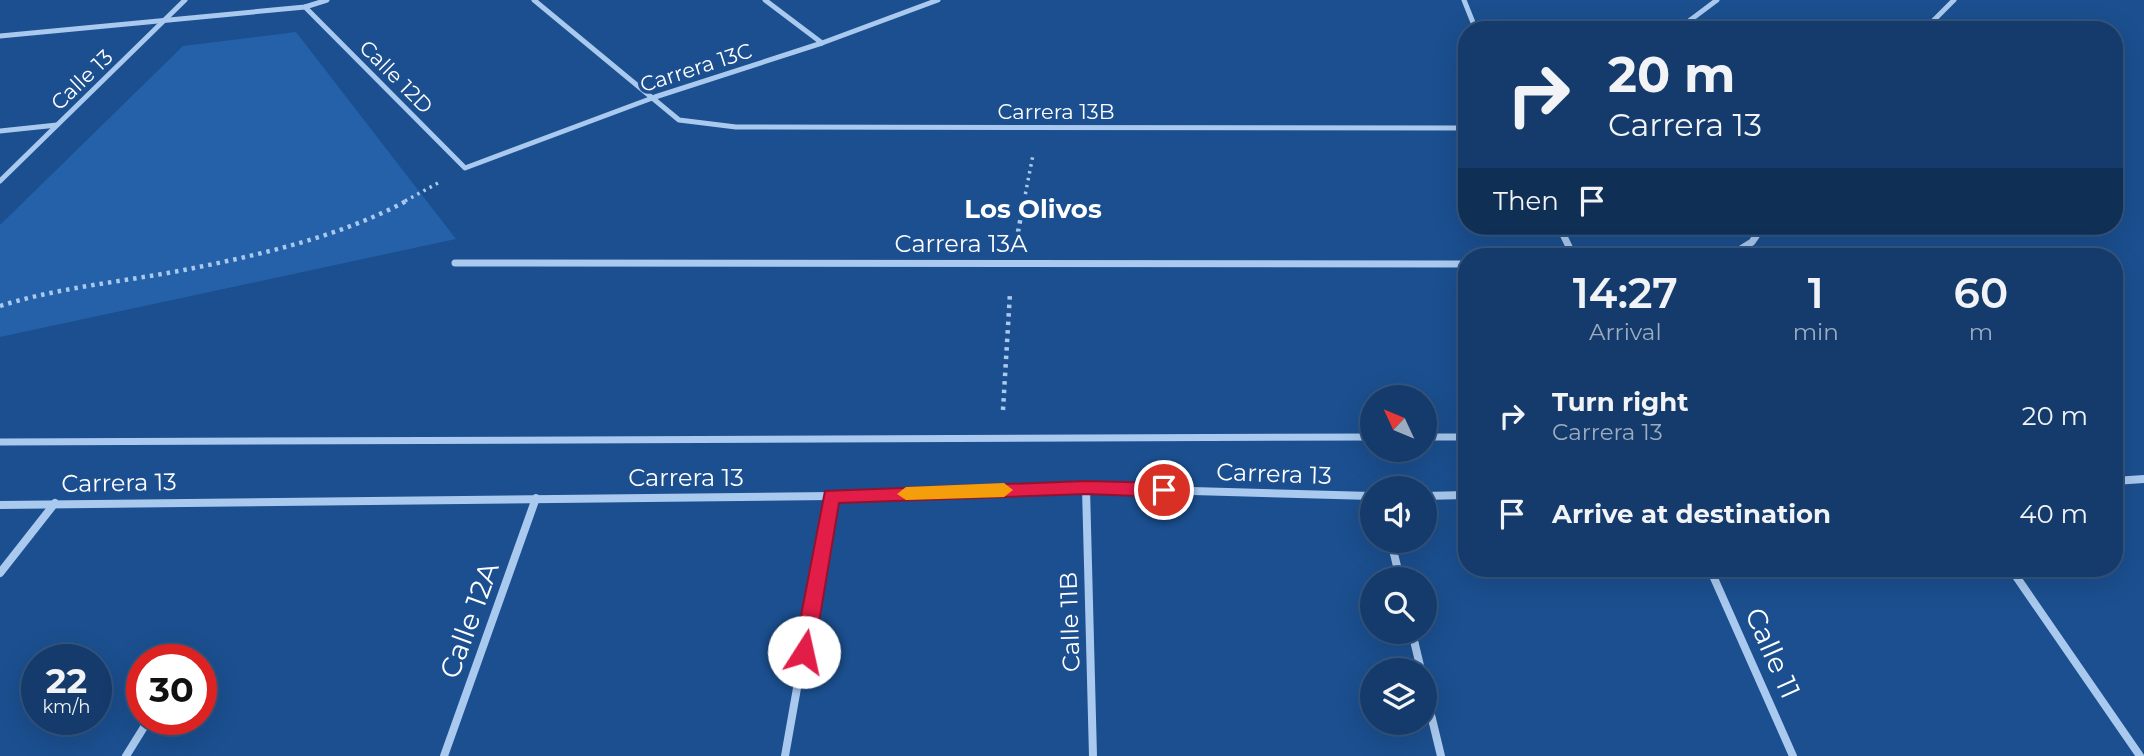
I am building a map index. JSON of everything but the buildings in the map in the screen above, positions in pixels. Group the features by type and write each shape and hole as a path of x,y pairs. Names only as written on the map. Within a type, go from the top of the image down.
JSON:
{"street":[{"name":"Calle 13","path":"0,181 185,0"},
{"path":"0,36 305,7 327,0"},
{"name":"Carrera 13B","path":"534,0 655,96 679,120 736,127 1458,128"},
{"path":"765,0 822,43"},
{"name":"Carrera 13C","path":"465,168 655,96 822,43 938,0"},
{"path":"1464,0 1472,21"},
{"path":"1689,21 1717,0"},
{"path":"1933,21 1954,0"},
{"name":"Calle 12D","path":"305,7 465,168"},
{"path":"0,131 58,125"},
{"path":"1742,248 1757,235"},
{"name":"Carrera 13A","path":"455,263 1458,264"},
{"name":"Carrera 13","path":"0,442 1360,437"},
{"path":"1437,437 1458,437"},
{"path":"2123,480 2144,479"},
{"name":"Carrera 13","path":"0,505 831,496 1086,488 1360,496"},
{"name":"Calle 11B","path":"1086,488 1093,756"},
{"path":"1437,496 1458,495"},
{"path":"785,756 831,496"},
{"name":"Calle 12A","path":"444,756 536,498"},
{"path":"0,573 55,503"},
{"name":"Calle 11","path":"1714,577 1793,756"},
{"path":"2017,577 2140,756"},
{"path":"125,756 139,735"},
{"path":"1436,735 1441,756"}],"path":[{"path":"0,306 45,292 184,270 369,221 465,168"}],"shaded area":[{"path":"296,32 456,239 0,337 0,225 183,46"}],"slow traffic":[{"path":"906,494 1004,490"}],"district":[{"name":"Los Olivos","path":"1033,209"}],"route":[{"path":"804,652 831,496 1086,488 1164,490"}]}
